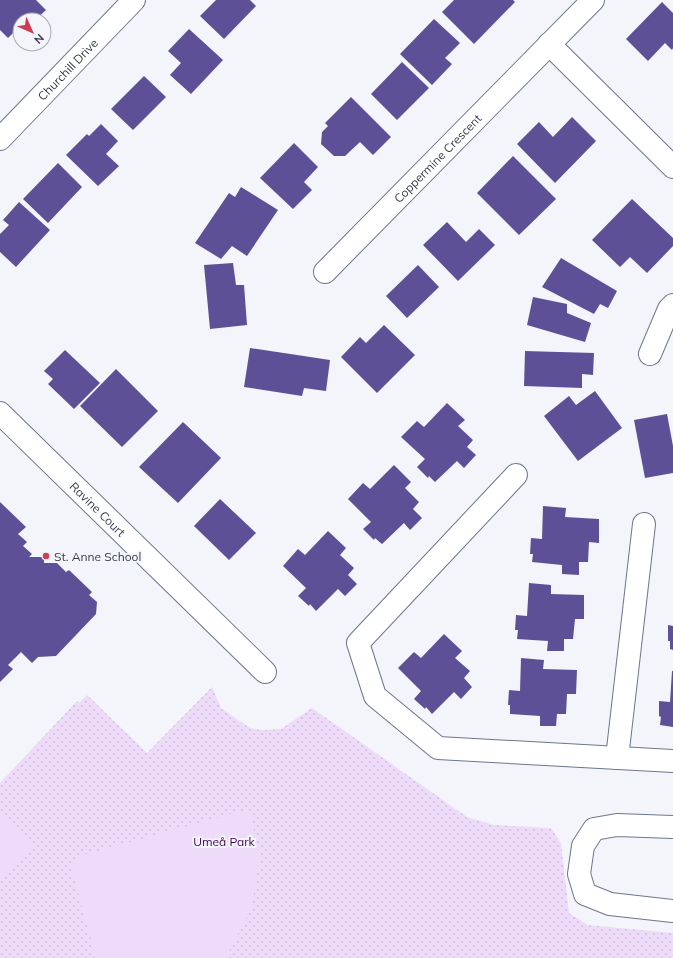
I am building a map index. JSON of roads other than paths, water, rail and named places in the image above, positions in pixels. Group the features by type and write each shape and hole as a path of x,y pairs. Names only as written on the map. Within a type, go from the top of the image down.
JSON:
{"street":[{"name":"Churchill Drive","path":"0,139 134,0"},
{"name":"Coppermine Crescent","path":"325,272 593,0"},
{"path":"549,44 673,167"},
{"path":"650,354 669,309 673,305"},
{"name":"Ravine Court","path":"0,413 265,672"},
{"path":"516,475 358,643 375,696 438,748 673,761"},
{"path":"617,758 644,524"},
{"path":"673,827 617,825 594,829 583,846 579,874 585,894 610,904 673,911"}],"place":[{"name":"St. Anne School","path":"46,556"}],"park label":[{"name":"Umeå Park","path":"224,841"}]}
